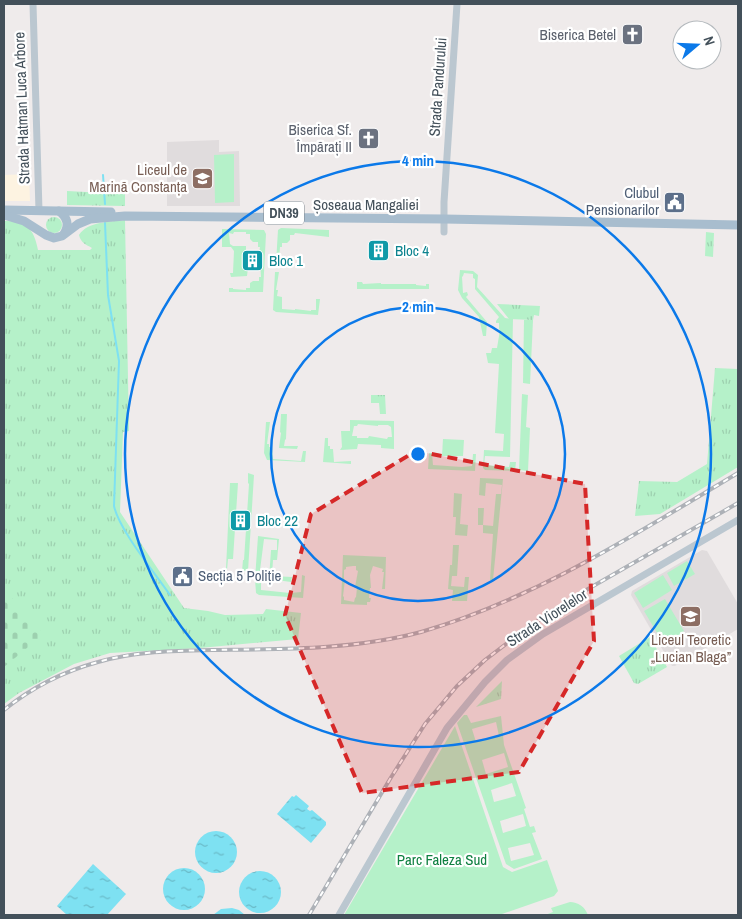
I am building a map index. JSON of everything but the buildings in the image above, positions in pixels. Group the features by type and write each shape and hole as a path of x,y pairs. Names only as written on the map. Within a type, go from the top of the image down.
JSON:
{"main road":[{"name":"Șoseaua Mangaliei","path":"4,210 444,217 738,225"},
{"path":"39,211 40,225 43,232"},
{"path":"4,216 24,221 50,237 58,238 66,232 68,224 65,216 59,211"},
{"name":"Șoseaua Mangaliei","path":"62,236 83,221 109,217 738,219"}],"street":[{"name":"Strada Hatman Luca Arbore","path":"33,4 39,211"},
{"name":"Strada Pandurului","path":"444,232 457,4"},
{"name":"Strada Viorelelor","path":"339,915 447,728 463,706 489,677 507,660 543,634 738,520"}],"highlighted area":[{"path":"416,451 585,484 594,641 519,772 362,793 285,615 311,514"}],"shaded area":[{"name":"Liceul de Marină Constanța","path":"219,140 219,152 239,151 240,206 167,206 167,142"},
{"path":"29,174 30,201 4,201 4,175"},
{"name":"Liceul Teoretic „Lucian Blaga”","path":"702,550 707,551 738,604 738,629 672,666 631,595 632,591"}],"green space":[{"path":"234,154 234,202 215,203 214,155"},
{"path":"67,191 125,194 125,206 67,205"},
{"path":"54,217 62,225 54,233 46,225"},
{"path":"125,220 129,431 123,432 120,512 184,608 225,615 263,614 266,609 301,613 298,639 200,648 110,653 74,664 19,693 4,704 4,221 18,222 28,227 34,236 38,250 90,250 92,248 80,238 79,235 83,230 100,223"},
{"path":"281,228 329,230 329,237 295,233 290,235 290,240 287,243 282,243 282,247 280,247 279,259 281,264 276,263 278,230"},
{"path":"222,229 264,230 266,234 263,292 229,292 229,288 246,290 246,288 250,288 250,283 259,281 259,277 261,277 260,262 258,261 260,247 258,247 258,242 253,242 250,239 250,234 246,234 246,232 229,233 230,244 233,246 246,246 246,258 249,260 247,276 231,277 230,273 233,273 234,251 231,247 222,247"},
{"path":"706,232 714,233 713,257 705,256"},
{"path":"460,270 473,271 478,275 477,287 505,318 513,319 510,457 485,456 484,465 509,467 510,462 516,462 515,471 485,470 483,468 484,450 503,451 504,434 495,433 499,364 488,363 486,353 491,353 492,348 497,348 500,330 499,323 496,323 496,321 499,317 475,289 473,274 464,273 462,277 463,293 467,292 468,295 466,297 487,322 486,336 483,336 479,317 462,298 458,290"},
{"path":"275,272 279,272 276,290 278,290 277,296 282,297 282,309 316,310 316,299 320,299 318,315 276,312 273,310"},
{"path":"357,282 362,282 363,284 416,284 426,286 426,284 429,284 429,289 357,289"},
{"path":"497,304 540,306 539,316 534,315 533,320 509,319"},
{"path":"524,320 533,320 530,384 523,383"},
{"path":"715,368 738,369 738,467 660,514 635,516 639,481 677,482 707,464"},
{"path":"522,394 528,395 526,427 530,428 528,471 519,470"},
{"path":"371,395 385,395 386,414 380,414 379,403 371,403"},
{"path":"281,414 287,414 284,446 298,446 297,449 279,448"},
{"path":"350,420 394,421 394,449 381,448 381,445 358,444 357,449 340,450 342,447 341,431 350,431","holes":["358,424 388,425 391,427 392,437 387,439 369,436 368,438 357,438 357,436 352,436 354,426"]},
{"path":"266,422 270,422 267,444 269,444 269,447 272,447 273,459 301,461 303,451 306,451 305,462 267,460 264,453"},
{"path":"325,438 328,438 330,449 333,449 334,462 351,461 351,464 323,462"},
{"path":"443,439 464,440 463,456 442,456"},
{"path":"429,453 432,453 433,465 462,467 472,466 473,454 476,454 475,471 428,469"},
{"path":"248,473 254,475 248,571 242,571 249,484"},
{"path":"480,478 503,479 493,580 490,580 493,534 483,533 483,525 493,526 496,494 501,494 502,485 486,483 485,496 479,495"},
{"path":"230,483 238,483 233,559 228,559 227,570 226,569"},
{"path":"454,493 462,494 460,524 468,525 467,536 455,535 456,517 453,517"},
{"path":"478,508 484,508 483,525 478,525"},
{"path":"258,536 279,539 277,560 273,560 272,576 292,577 291,582 269,579 271,550 277,550 277,540 264,539 259,578 261,579 261,590 290,593 301,592 302,575 305,576 303,598 259,595 256,593"},
{"path":"453,545 459,545 457,576 452,576 451,586 464,587 465,577 469,577 467,601 452,601 453,590 448,589"},
{"path":"343,555 386,557 385,589 382,589 383,569 373,566 370,575 370,602 367,602 367,605 341,604","holes":["356,566 358,571 354,602 344,600 344,570 346,567"]},
{"path":"687,561 695,574 674,586 667,573"},
{"path":"663,575 672,590 643,608 634,593"},
{"path":"4,589 44,634 4,667"},
{"path":"665,599 684,631 682,633 684,637 668,646 665,642 663,643 644,611"},
{"path":"650,637 667,667 638,684 634,683 619,656"},
{"path":"502,681 501,699 476,707"},
{"path":"464,715 467,715 471,723 501,716 504,745 526,808 524,809 530,827 534,826 536,832 532,833 542,859 514,869 506,864 457,723","holes":["496,722 499,736 476,742 472,729","504,753 508,767 486,774 482,760","512,783 516,796 494,802 491,790","523,814 526,826 503,833 500,821","530,843 534,855 511,861 508,848"]},
{"name":"Parc Faleza Sud","path":"455,726 503,867 512,872 547,860 558,891 554,896 499,915 344,915"},
{"path":"570,902 581,906 588,915 545,915 553,912 551,908"}],"water":[{"path":"296,795 309,806 307,809 312,810 326,822 326,825 311,843 277,814 292,796"},
{"path":"212,831 220,831 231,837 237,852 231,867 220,873 212,873 201,867 195,856 195,848 201,837"},
{"path":"93,864 126,894 107,915 67,915 57,906"},
{"path":"180,868 188,868 199,874 205,889 199,904 188,910 180,910 169,904 163,893 163,885 169,874"},
{"path":"256,871 264,871 275,877 281,892 275,907 264,913 256,913 245,907 239,896 239,888 245,877"},
{"path":"232,908 239,910 245,915 213,915 221,909"}],"waterway":[{"path":"103,175 105,204"},
{"path":"105,223 108,295 119,361 114,506 117,516 130,539 170,595"}],"railway":[{"path":"4,710 25,694 61,675 112,658 169,651 291,649 344,645 396,638 421,632 504,602 545,583 623,541 738,473"},
{"path":"309,915 425,724 457,686 485,660 523,631 574,597 738,503"}],"place":[{"name":"Biserica Betel","path":"632,35"},
{"name":"Biserica Sf. Împărați II","path":"368,139"},
{"name":"Liceul de Marină Constanța","path":"203,179"},
{"name":"Clubul Pensionarilor","path":"675,202"},
{"name":"Bloc 4","path":"379,251"},
{"name":"Bloc 1","path":"253,261"},
{"name":"Bloc 22","path":"241,521"},
{"name":"Secția 5 Poliție","path":"182,576"},
{"name":"Liceul Teoretic „Lucian Blaga”","path":"691,617"}]}
